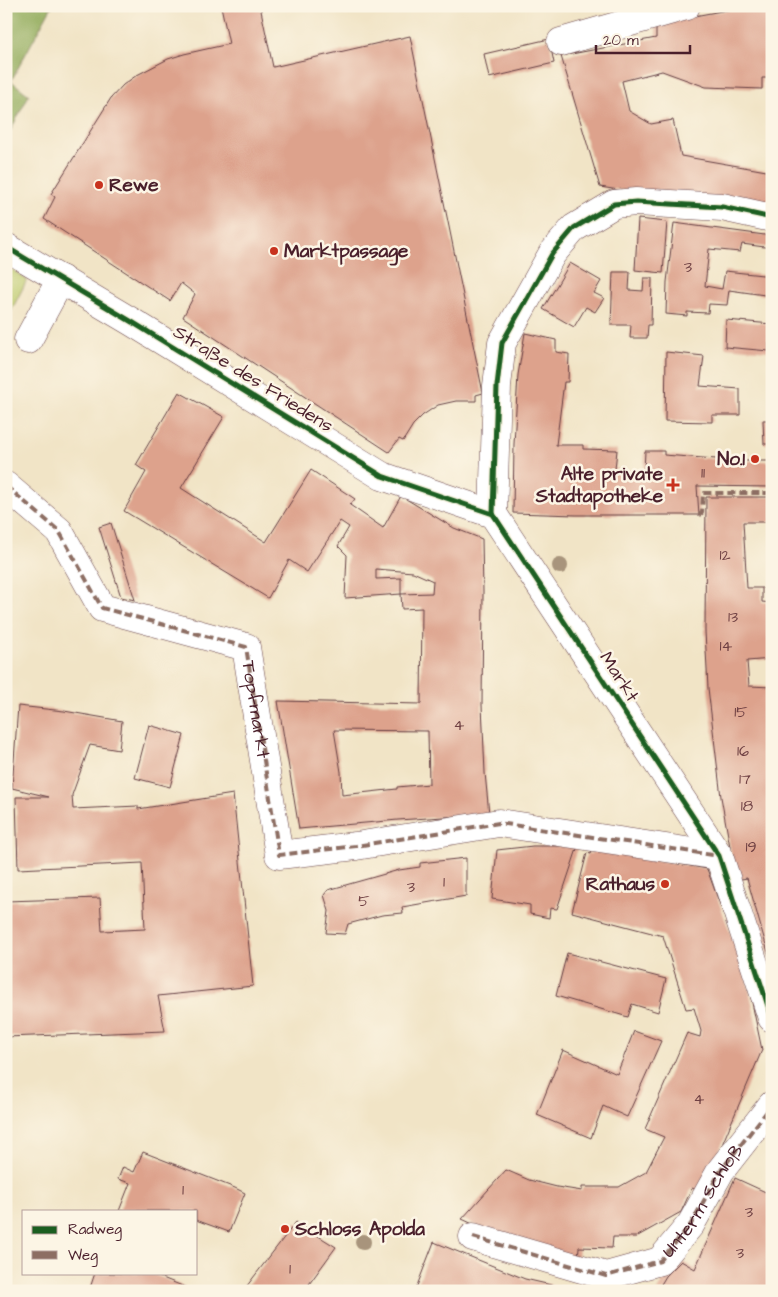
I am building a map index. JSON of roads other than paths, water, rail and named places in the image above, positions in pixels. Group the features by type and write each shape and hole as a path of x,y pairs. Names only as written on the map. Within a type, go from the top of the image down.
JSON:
{"street":[{"path":"561,42 686,6"},
{"path":"494,514 497,386 502,343 552,254 574,228 614,204 636,202 722,207 772,218"},
{"name":"Straße des Friedens","path":"6,247 382,476 494,514"},
{"path":"28,340 61,279"},
{"name":"Topfmarkt","path":"6,486 59,531 102,608 246,647 279,855 356,846 499,824 719,856"},
{"name":"Markt","path":"494,514 719,856 772,1018"},
{"name":"Unterm Schloß","path":"473,1238 606,1276 660,1261 691,1224 722,1170 772,1105"}],"place":[{"name":"Rewe","path":"99,185"},
{"name":"Marktpassage","path":"274,251"},
{"name":"No.1","path":"755,459"},
{"name":"Alte private Stadtapotheke","path":"673,485"},
{"name":"Rathaus","path":"665,884"},
{"name":"Schloss Apolda","path":"285,1229"}]}
